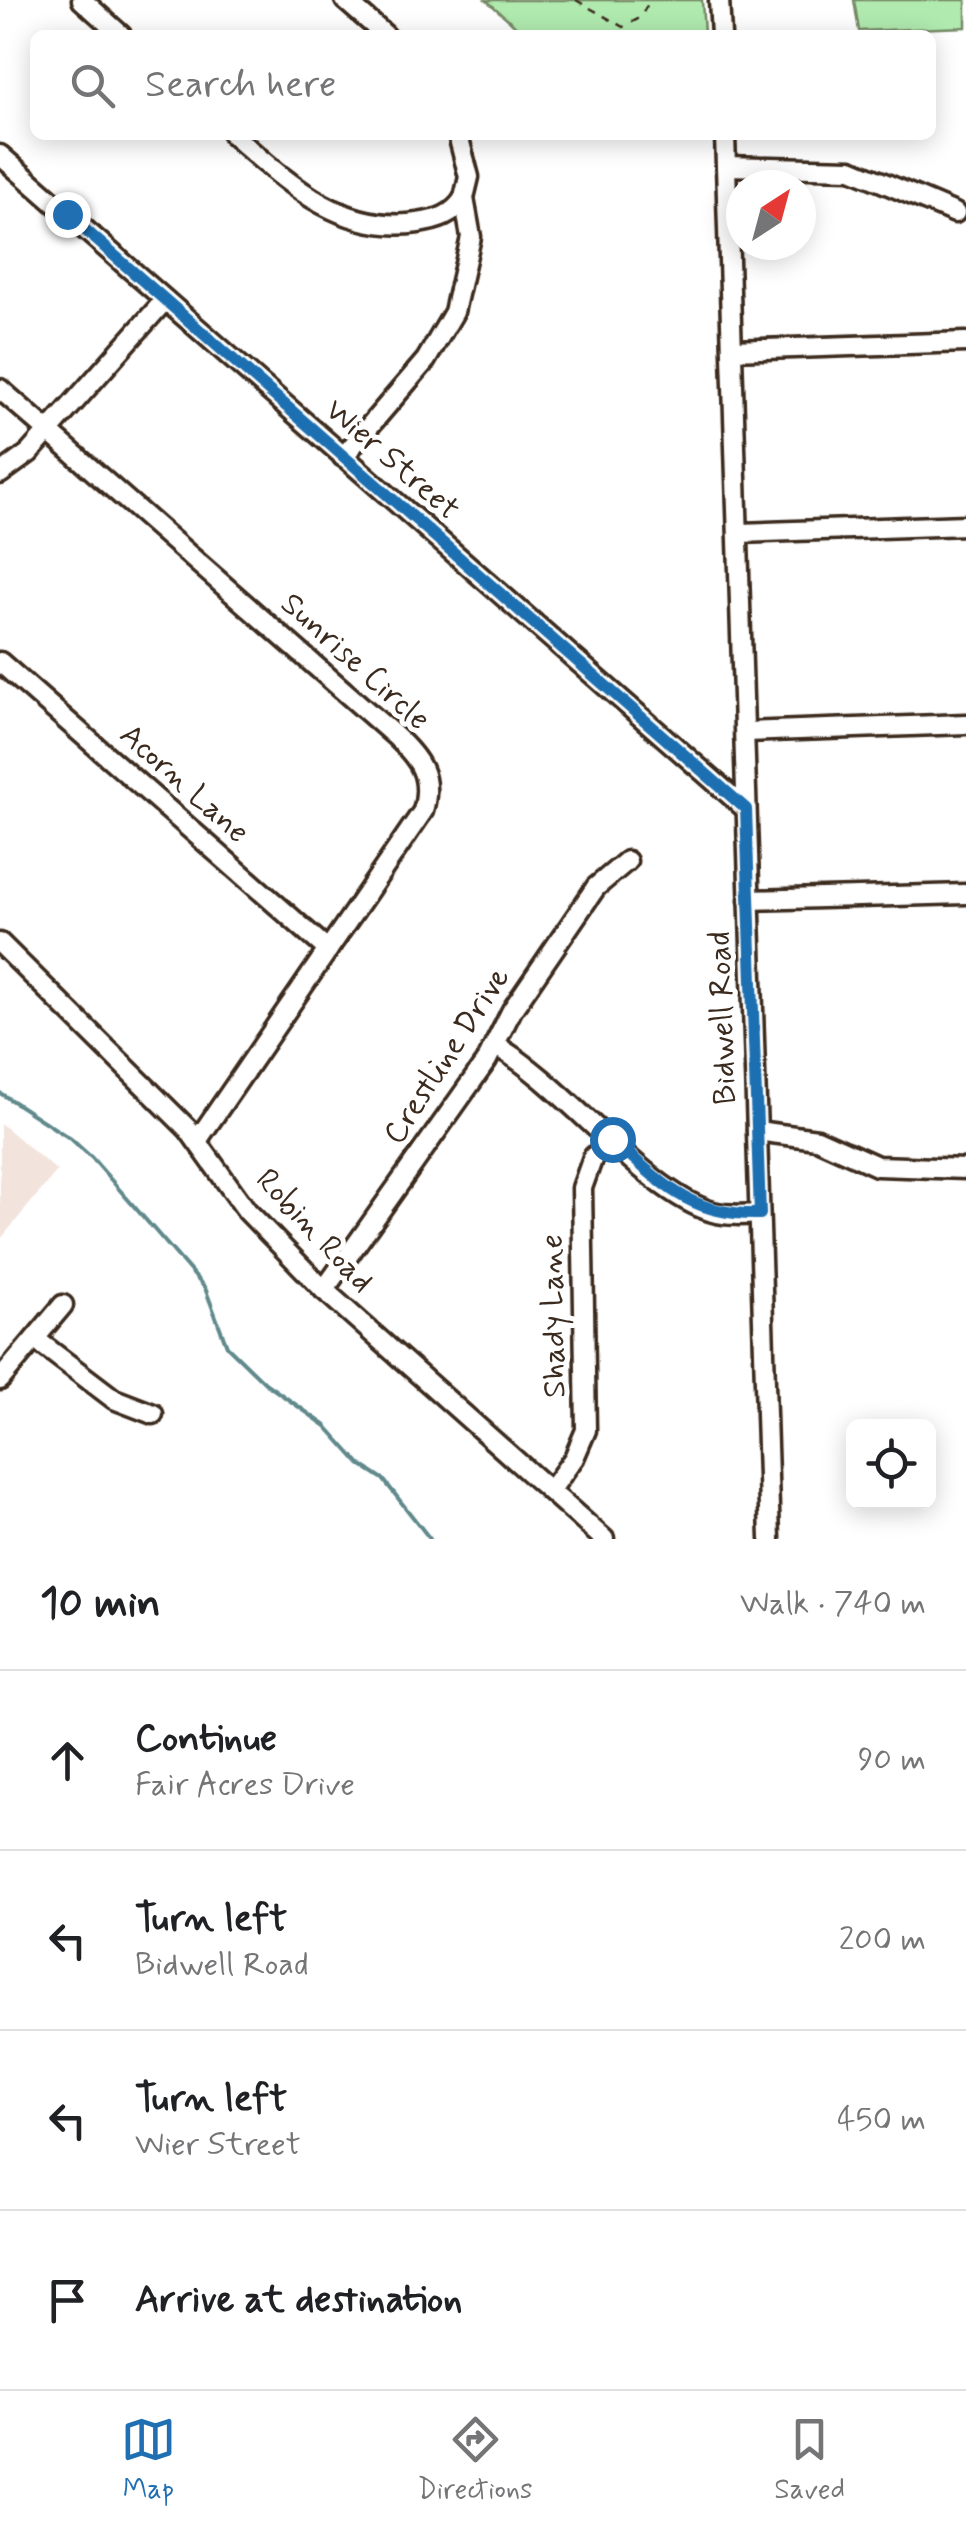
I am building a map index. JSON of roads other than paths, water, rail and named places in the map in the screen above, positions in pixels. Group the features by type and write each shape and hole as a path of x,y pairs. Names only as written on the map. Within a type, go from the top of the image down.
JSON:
{"street":[{"path":"82,0 115,30"},
{"path":"345,0 379,30"},
{"path":"719,0 720,30"},
{"path":"239,140 295,189 352,218 416,224 449,215 464,198 469,177 459,140"},
{"name":"Bidwell Road","path":"724,140 770,1539"},
{"name":"Wier Street","path":"0,155 746,809"},
{"path":"726,166 851,168 955,213"},
{"path":"343,457 426,360 454,312 470,252 470,219 464,198"},
{"path":"0,474 49,432 165,300"},
{"path":"733,350 966,342"},
{"name":"Sunrise Circle","path":"0,389 421,763 428,784 423,810 197,1142"},
{"path":"740,533 966,525"},
{"name":"Acorn Lane","path":"0,662 328,950"},
{"path":"745,732 966,724"},
{"name":"Crestline Drive","path":"324,1290 496,1046 512,1010 596,887 627,861"},
{"path":"749,900 966,894"},
{"name":"Robin Road","path":"0,943 108,1046 197,1142 247,1212 324,1290 604,1539"},
{"path":"496,1046 684,1199 724,1214 760,1214"},
{"path":"757,1131 816,1140 877,1166 966,1169"},
{"name":"Shady Lane","path":"550,1491 574,1458 586,1430 582,1188 593,1157 612,1139"},
{"path":"0,1380 64,1305"},
{"path":"36,1339 114,1400 153,1414"}],"waterway":[{"path":"0,1093 71,1139 92,1158 205,1288 227,1346 265,1383 326,1426 360,1464 383,1479 430,1539"}]}
